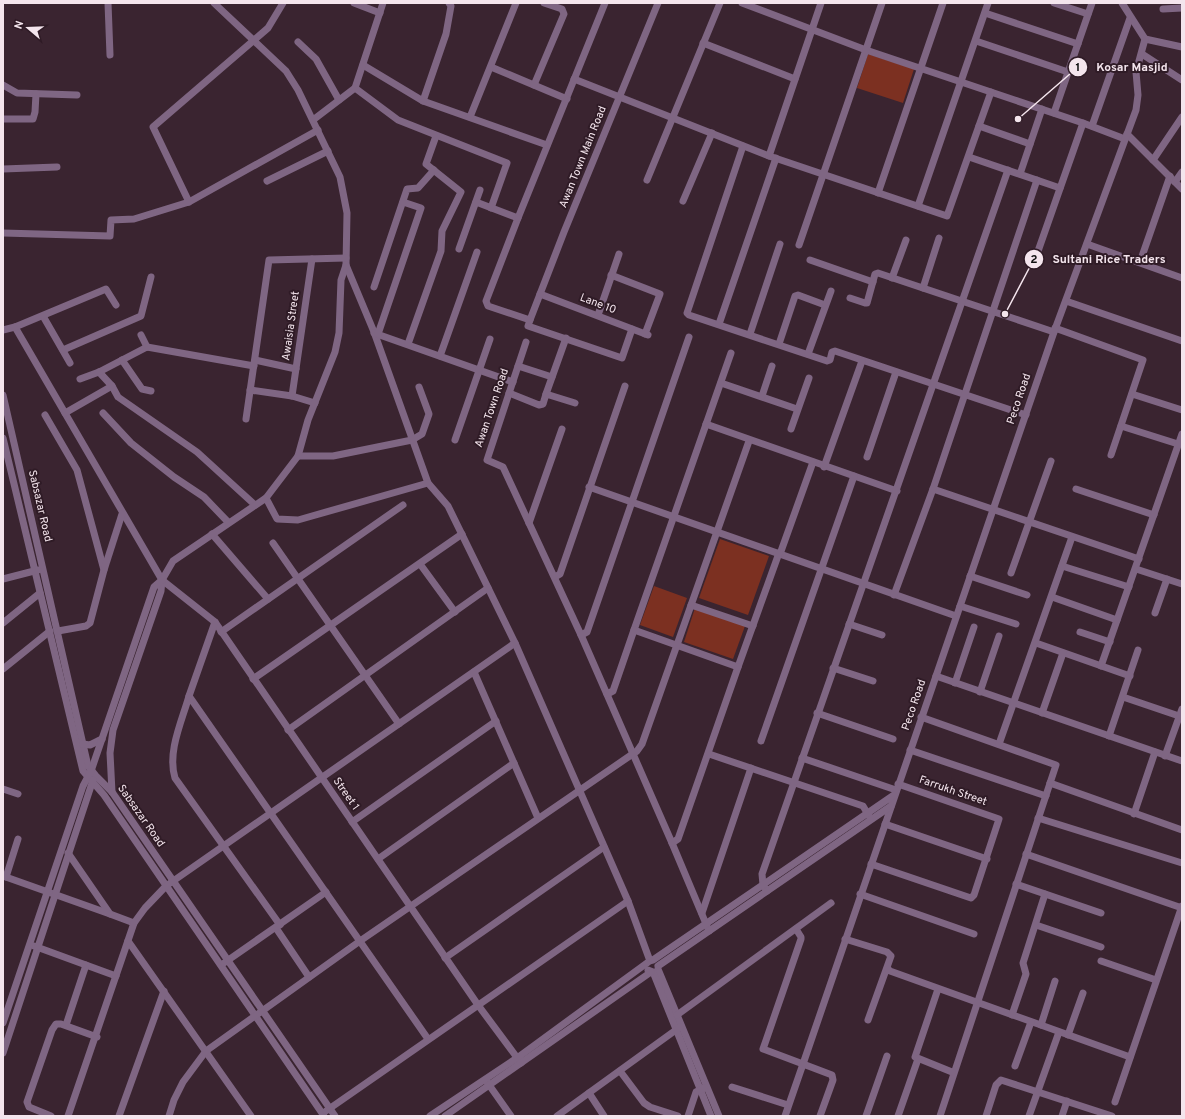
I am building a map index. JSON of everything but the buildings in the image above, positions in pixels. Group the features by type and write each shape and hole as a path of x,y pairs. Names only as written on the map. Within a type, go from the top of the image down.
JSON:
{"street":[{"path":"108,3 110,55"},
{"path":"3,1023 30,945 68,853 102,739 154,587 162,580 173,561 228,522 266,498 298,456 315,403 335,352 339,332 341,280 346,261 347,213 340,177 298,90 286,72 214,3"},
{"path":"189,202 153,127 252,40 268,28 282,3"},
{"path":"354,3 380,13"},
{"path":"312,120 355,88 383,3"},
{"path":"423,101 446,34 451,6 449,3"},
{"path":"470,117 516,3"},
{"path":"534,85 564,14 562,9 544,3"},
{"path":"605,3 518,218 487,304 488,306 530,320 528,326 622,358 632,329"},
{"name":"Awan Town Main Road","path":"530,320 658,3"},
{"path":"647,180 720,3"},
{"path":"742,3 866,50 1126,137 1153,160 1182,189"},
{"path":"719,324 773,157 795,79 821,3"},
{"path":"799,245 882,3"},
{"path":"878,193 943,3"},
{"path":"918,206 988,3"},
{"path":"1054,3 1088,14"},
{"path":"1054,113 1092,3"},
{"path":"1122,3 1130,18 1146,40 1182,47"},
{"path":"1163,9 1182,8"},
{"path":"985,13 1078,44"},
{"path":"1092,126 1130,18"},
{"name":"Peco Road","path":"785,1116 884,824 1055,330 1126,137 1137,102 1136,72 1146,40"},
{"path":"976,41 1068,72"},
{"path":"298,42 316,59 340,100"},
{"path":"703,43 795,79"},
{"path":"1142,54 1182,80"},
{"path":"363,65 423,101 547,145"},
{"path":"491,68 566,99"},
{"path":"574,79 743,146 823,175 947,216 991,92"},
{"path":"3,85 14,92 77,95"},
{"path":"355,88 398,120 507,163 491,208"},
{"path":"3,119 33,119 36,112 36,94"},
{"path":"1020,174 1042,109"},
{"path":"1153,160 1182,117"},
{"path":"1037,254 1083,123"},
{"path":"979,126 1030,144"},
{"path":"3,233 110,236 111,220 134,219 189,202 318,130"},
{"path":"683,201 712,133"},
{"path":"408,344 441,251 442,231 461,192 426,164 436,136"},
{"path":"743,146 686,310 689,316 750,334 828,361 832,352 834,351 1026,415"},
{"path":"267,181 328,151"},
{"path":"969,157 1060,188"},
{"path":"3,169 57,167"},
{"path":"374,287 407,189 418,188 434,170"},
{"path":"765,888 762,874 1008,170"},
{"path":"1175,182 1182,172"},
{"path":"1140,262 1170,176"},
{"path":"894,595 933,489 1037,180"},
{"path":"459,249 480,190"},
{"path":"376,333 421,208 403,202"},
{"path":"476,202 518,218"},
{"path":"923,288 939,238"},
{"path":"892,278 906,240"},
{"path":"750,334 780,244"},
{"path":"1087,244 1182,278"},
{"path":"440,356 477,252"},
{"path":"598,315 619,254"},
{"path":"246,419 269,260 312,259 346,261"},
{"name":"Awaisia Street","path":"292,396 312,259"},
{"path":"810,260 873,282"},
{"path":"346,261 376,333 428,483 448,506 515,643 628,901 653,966 704,1088 719,1116"},
{"path":"850,298 867,303 876,273 1142,358 1143,362 1110,455"},
{"name":"Lane 10","path":"540,294 646,334 660,294 611,275"},
{"path":"63,350 141,316 151,277"},
{"path":"3,330 16,327 106,289 116,305"},
{"path":"808,354 831,291"},
{"path":"779,344 795,296 798,295 825,306"},
{"path":"1066,301 1182,341"},
{"path":"43,316 70,363"},
{"name":"Street 1","path":"16,327 122,514 162,580 215,622 410,907 519,1061"},
{"path":"376,333 513,382"},
{"path":"141,335 147,347"},
{"path":"581,635 587,632 690,337"},
{"path":"509,393 539,405 543,404 566,338"},
{"path":"455,440 490,339"},
{"name":"Awan Town Road","path":"526,342 486,460 503,467 529,523"},
{"path":"80,378 99,372 147,347 296,369"},
{"path":"607,694 612,691 731,353"},
{"path":"122,360 142,389 151,391"},
{"path":"824,466 862,360"},
{"path":"518,366 552,378"},
{"path":"762,396 772,366"},
{"path":"99,372 112,386 118,397 196,452 255,505"},
{"path":"867,457 896,372"},
{"path":"790,429 809,378"},
{"path":"721,383 797,409"},
{"path":"65,413 112,386"},
{"path":"555,577 560,574 625,386"},
{"path":"298,456 333,456 412,440 422,434 429,414 420,387"},
{"path":"250,390 292,396 315,403"},
{"path":"546,394 575,403"},
{"path":"1132,394 1182,410"},
{"name":"Sabsazar Road","path":"3,395 44,569 54,631 91,777 112,792 169,884 227,961 258,1013 335,1116"},
{"path":"103,413 132,443 174,477 204,498 228,522"},
{"path":"46,415 77,470 104,570"},
{"path":"706,424 749,441 897,491"},
{"path":"1121,426 1178,444"},
{"path":"562,429 529,523 555,577 607,694 702,913 707,928"},
{"path":"1101,666 1182,434"},
{"path":"3,438 34,571 40,593 54,631 83,771 91,777 169,884 221,966 258,1013 323,1115 329,1108 628,901"},
{"path":"169,1116 183,1082 206,1051 360,941 633,754 642,744 749,441"},
{"path":"1011,573 1051,461"},
{"path":"672,843 678,839 709,754 738,667 813,462"},
{"path":"761,741 854,476"},
{"path":"266,498 277,519 298,520 428,483"},
{"path":"590,488 956,616"},
{"path":"933,489 1139,559"},
{"path":"1076,489 1154,515"},
{"path":"221,632 403,505"},
{"path":"3,669 54,631 86,626 90,623 104,570 122,514"},
{"path":"26,535 35,533"},
{"path":"212,534 268,598"},
{"path":"253,679 462,534"},
{"path":"999,744 1036,643 1072,537"},
{"path":"273,543 364,676 399,724"},
{"path":"420,564 455,612"},
{"path":"1062,566 1129,587"},
{"path":"1136,568 1182,584"},
{"path":"3,579 44,569"},
{"path":"970,576 1027,595"},
{"path":"1156,613 1167,579"},
{"path":"112,792 110,753 113,730 161,590 162,580"},
{"path":"288,730 488,588"},
{"path":"3,623 40,593"},
{"path":"1052,597 1117,620"},
{"path":"691,605 753,626"},
{"path":"960,606 1016,624"},
{"path":"215,622 189,696 174,749 173,770 175,778 224,846 278,927 309,977"},
{"path":"849,624 882,635"},
{"path":"955,683 974,628"},
{"path":"634,630 738,667"},
{"path":"1080,632 1110,642"},
{"path":"980,692 999,636"},
{"path":"68,1116 134,923 145,908 169,884 322,779 515,643"},
{"path":"1036,643 1130,676"},
{"path":"1109,736 1138,650"},
{"path":"1042,713 1063,653"},
{"path":"833,668 873,682"},
{"path":"474,672 538,818"},
{"path":"936,676 1182,761"},
{"path":"189,696 272,813 428,1039"},
{"path":"1123,697 1181,714 1166,756"},
{"path":"817,713 893,739"},
{"path":"921,717 1054,764 1056,767 940,1116"},
{"path":"352,822 496,722"},
{"path":"83,744 90,745 102,739"},
{"path":"910,750 1046,796"},
{"path":"1134,814 1155,752"},
{"path":"709,754 863,806 869,816"},
{"name":"Farrukh Street","path":"802,758 896,790 999,819 987,858"},
{"path":"378,859 514,763"},
{"path":"702,913 751,768"},
{"path":"3,1053 37,947 51,893 91,777"},
{"path":"1050,783 1182,830"},
{"path":"3,789 18,794"},
{"path":"430,1116 519,1061 869,816 896,790"},
{"path":"869,816 891,806"},
{"path":"1038,818 1182,863"},
{"path":"871,864 971,898 974,895 987,858 884,824"},
{"path":"18,839 5,877 134,923"},
{"path":"446,958 604,846"},
{"path":"68,853 110,914"},
{"path":"1026,854 1182,907 1115,1102"},
{"path":"1016,884 1101,913"},
{"path":"221,966 326,892"},
{"path":"860,894 974,934"},
{"path":"1012,1015 1026,974 1023,963 1045,894"},
{"path":"677,1015 796,930 831,903"},
{"path":"1036,925 1100,947"},
{"path":"796,930 801,939 763,1049 832,1075 833,1080 820,1116"},
{"path":"845,938 890,953 891,956 888,969 868,1020"},
{"path":"128,941 251,1116"},
{"path":"30,945 116,976"},
{"path":"1101,961 1156,980"},
{"path":"66,1025 86,965"},
{"path":"653,966 677,1015 679,1028"},
{"path":"888,969 977,1004 1130,1057"},
{"path":"1041,1025 1055,981"},
{"path":"938,989 915,1054 918,1059 952,1072"},
{"path":"119,1116 164,991"},
{"path":"1068,1035 1083,994"},
{"path":"1015,1066 1031,1022"},
{"path":"51,1116 29,1107 27,1102 52,1030 56,1024 66,1025 96,1037"},
{"path":"557,1116 679,1028"},
{"path":"1029,1116 1059,1032"},
{"path":"866,1116 887,1056"},
{"path":"898,1116 918,1059"},
{"path":"620,1071 644,1103 650,1108 678,1116"},
{"path":"986,1116 996,1085 1000,1080 1068,1101 1096,1113 1112,1116"},
{"path":"445,1116 487,1082"},
{"path":"487,1082 511,1116"},
{"path":"732,1087 788,1105"},
{"path":"688,1116 696,1092 704,1088"},
{"path":"704,1088 711,1116"},
{"path":"589,1093 604,1116"},
{"path":"1062,1116 1068,1101"}],"shaded area":[{"path":"868,54 914,69 903,103 857,88"},
{"path":"720,539 769,556 748,615 699,598"},
{"path":"654,586 687,598 673,637 640,625"},
{"path":"695,608 745,626 733,659 684,642"}],"place":[{"name":"Kosar Masjid","path":"1018,119"},
{"name":"Sultani Rice Traders","path":"1005,314"}]}
